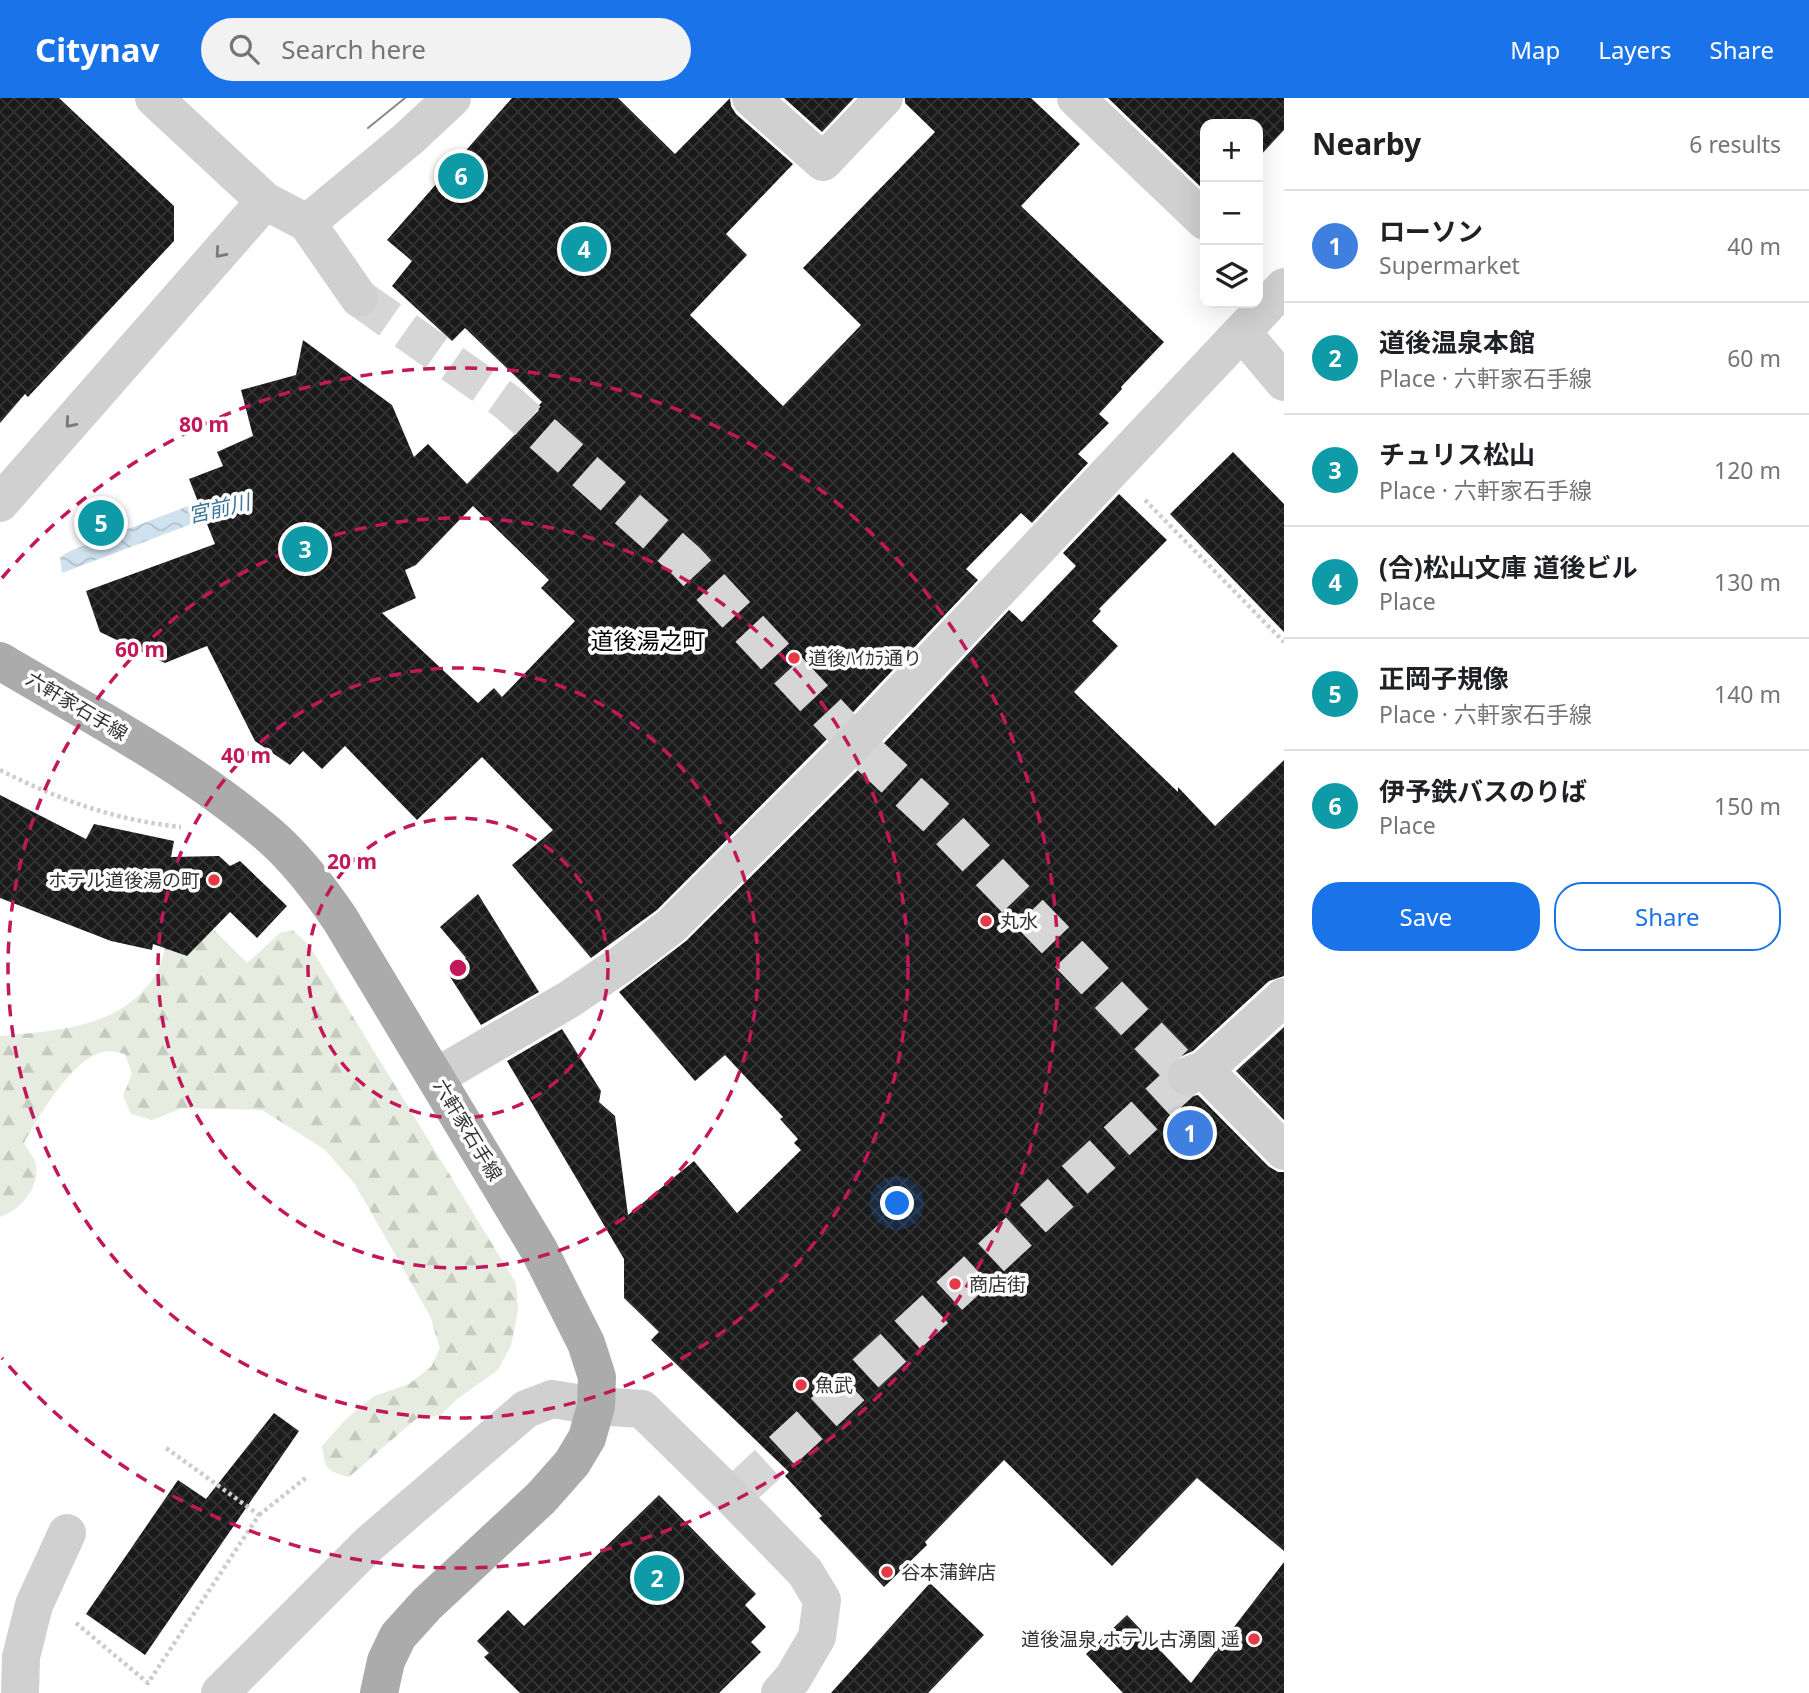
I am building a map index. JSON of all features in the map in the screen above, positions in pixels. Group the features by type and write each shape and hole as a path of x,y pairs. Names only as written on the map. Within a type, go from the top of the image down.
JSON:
{"main road":[{"name":"六軒家石手線","path":"0,661 150,750 239,811 270,835 311,878 340,919 539,1250 586,1343 597,1377 596,1406 587,1438 572,1463 541,1498 428,1604 398,1636 386,1661 379,1693"}],"street":[{"path":"154,98 265,201 307,223 359,298"},
{"path":"307,223 408,139 452,98"},
{"path":"751,98 822,162 884,98"},
{"path":"1076,98 1200,216"},
{"path":"0,503 265,201"},
{"path":"436,1077 568,1000 671,926 855,742 1242,332 1274,283"},
{"path":"1242,332 1284,382"},
{"path":"1284,998 1196,1073 1284,1151"},
{"path":"220,1693 370,1543 526,1409 552,1399 642,1409 805,1572 822,1600 817,1637 793,1678 780,1693"},
{"path":"20,1693 21,1657 34,1605 67,1532"}],"path":[{"path":"1112,467 1284,642"},
{"path":"0,770 85,808 148,823 187,827 239,811"},
{"path":"166,1448 259,1515"},
{"path":"69,1617 148,1683 259,1515 308,1476"}],"green space":[{"path":"171,926 214,930 247,963 280,933 292,930 309,945 516,1283 518,1310 511,1346 498,1370 457,1399 441,1415 416,1419 349,1477 328,1468 322,1446 345,1420 374,1396 409,1384 431,1367 440,1348 430,1316 355,1184 324,1149 262,1110 182,1108 152,1120 131,1114 123,1096 132,1074 125,1054 105,1051 91,1057 68,1077 38,1119 24,1143 36,1164 32,1189 21,1204 0,1217 0,1036 64,1029 105,1017 124,1007 140,994 154,977"}],"water":[{"name":"宮前川","path":"196,503 228,503 226,519 202,520 62,573 60,557 70,551"}],"building":[{"path":"0,98 59,98 174,206 174,241 28,397 25,394 0,423"},
{"path":"512,98 618,98 675,154 730,98 736,114 793,164 726,234 747,255 690,315 783,406 861,325 803,268 935,132 905,103 905,98 1031,98 1080,144 1021,206 1164,342 1099,414 1109,423 1078,454 1088,463 1032,523 1021,513 966,569 978,580 839,727 657,910 591,958 512,865 553,830 482,757 417,820 345,746 322,769 303,751 290,765 255,741 207,646 165,663 100,632 86,591 215,544 189,479 223,466 217,452 253,436 241,390 296,375 303,340 392,405 414,457 428,444 467,484 539,410 537,407 542,402 465,328 452,341 392,286 412,261 387,240","holes":["473,506 549,580 541,588 575,621 502,697 494,688 478,703 382,613 416,598 405,570 416,565"]},
{"path":"784,98 854,98 822,132"},
{"path":"1108,98 1284,98 1284,130 1263,153 1263,119 1200,119 1200,186"},
{"path":"1233,452 1284,504 1284,632 1170,514"},
{"path":"1119,494 1167,540 1099,609 1101,611 1092,621 1118,646 1074,692 1178,792 1178,787 1215,826 1284,760 1284,976 1269,981 1193,1051 1171,1061 1165,1073 1167,1084 1173,1093 1184,1098 1198,1095 1268,1166 1278,1172 1284,1172 1284,1551 1197,1478 1112,1566 1004,1460 925,1542 927,1545 884,1587 819,1518 822,1516 785,1476 789,1472 651,1340 659,1332 624,1298 624,1259 507,1061 562,1029 601,1091 599,1102 615,1116 628,1215 694,1161 737,1213 801,1150 794,1143 798,1139 780,1119 783,1117 725,1055 695,1081 619,992 686,941 871,757 1009,610 1022,622 1076,566 1063,553"},
{"path":"0,795 86,839 94,824 174,841 171,857 219,856 230,866 240,861 287,906 257,938 230,912 187,956 153,944 152,950 111,941 0,898"},
{"path":"478,894 539,992 481,1025 447,972 466,958 440,927"},
{"path":"1284,1027 1284,1120 1236,1071"},
{"path":"274,1413 299,1431 145,1655 86,1614 178,1480 206,1499"},
{"path":"659,1495 756,1594 745,1605 766,1627 751,1642 761,1652 719,1693 520,1693 484,1657 489,1653 477,1641 508,1610 524,1626"},
{"path":"1284,1562 1284,1693 1123,1693 1086,1654 1127,1615 1191,1683"},
{"path":"930,1583 984,1635 928,1693 831,1693"}],"tunnel":[{"path":"359,298 507,402 686,561 855,742 941,822 1187,1076 732,1497"}],"tram line":[{"path":"368,128 405,98"}],"place":[{"name":"伊予鉄バスのりば","path":"461,176"},
{"name":"(合)松山文庫 道後ビル","path":"584,249"},
{"name":"正岡子規像","path":"101,523"},
{"name":"チュリス松山","path":"305,549"},
{"name":"道後ﾊｲｶﾗ通り","path":"794,658"},
{"name":"ホテル道後湯の町","path":"214,880"},
{"name":"丸水","path":"986,921"},
{"name":"ローソン","path":"1190,1133"},
{"name":"商店街","path":"955,1284"},
{"name":"魚武","path":"801,1385"},
{"name":"谷本蒲鉾店","path":"887,1572"},
{"name":"道後温泉本館","path":"657,1578"},
{"name":"道後温泉 ホテル古湧園 遥","path":"1254,1639"}],"district":[{"name":"道後湯之町","path":"648,641"}]}
